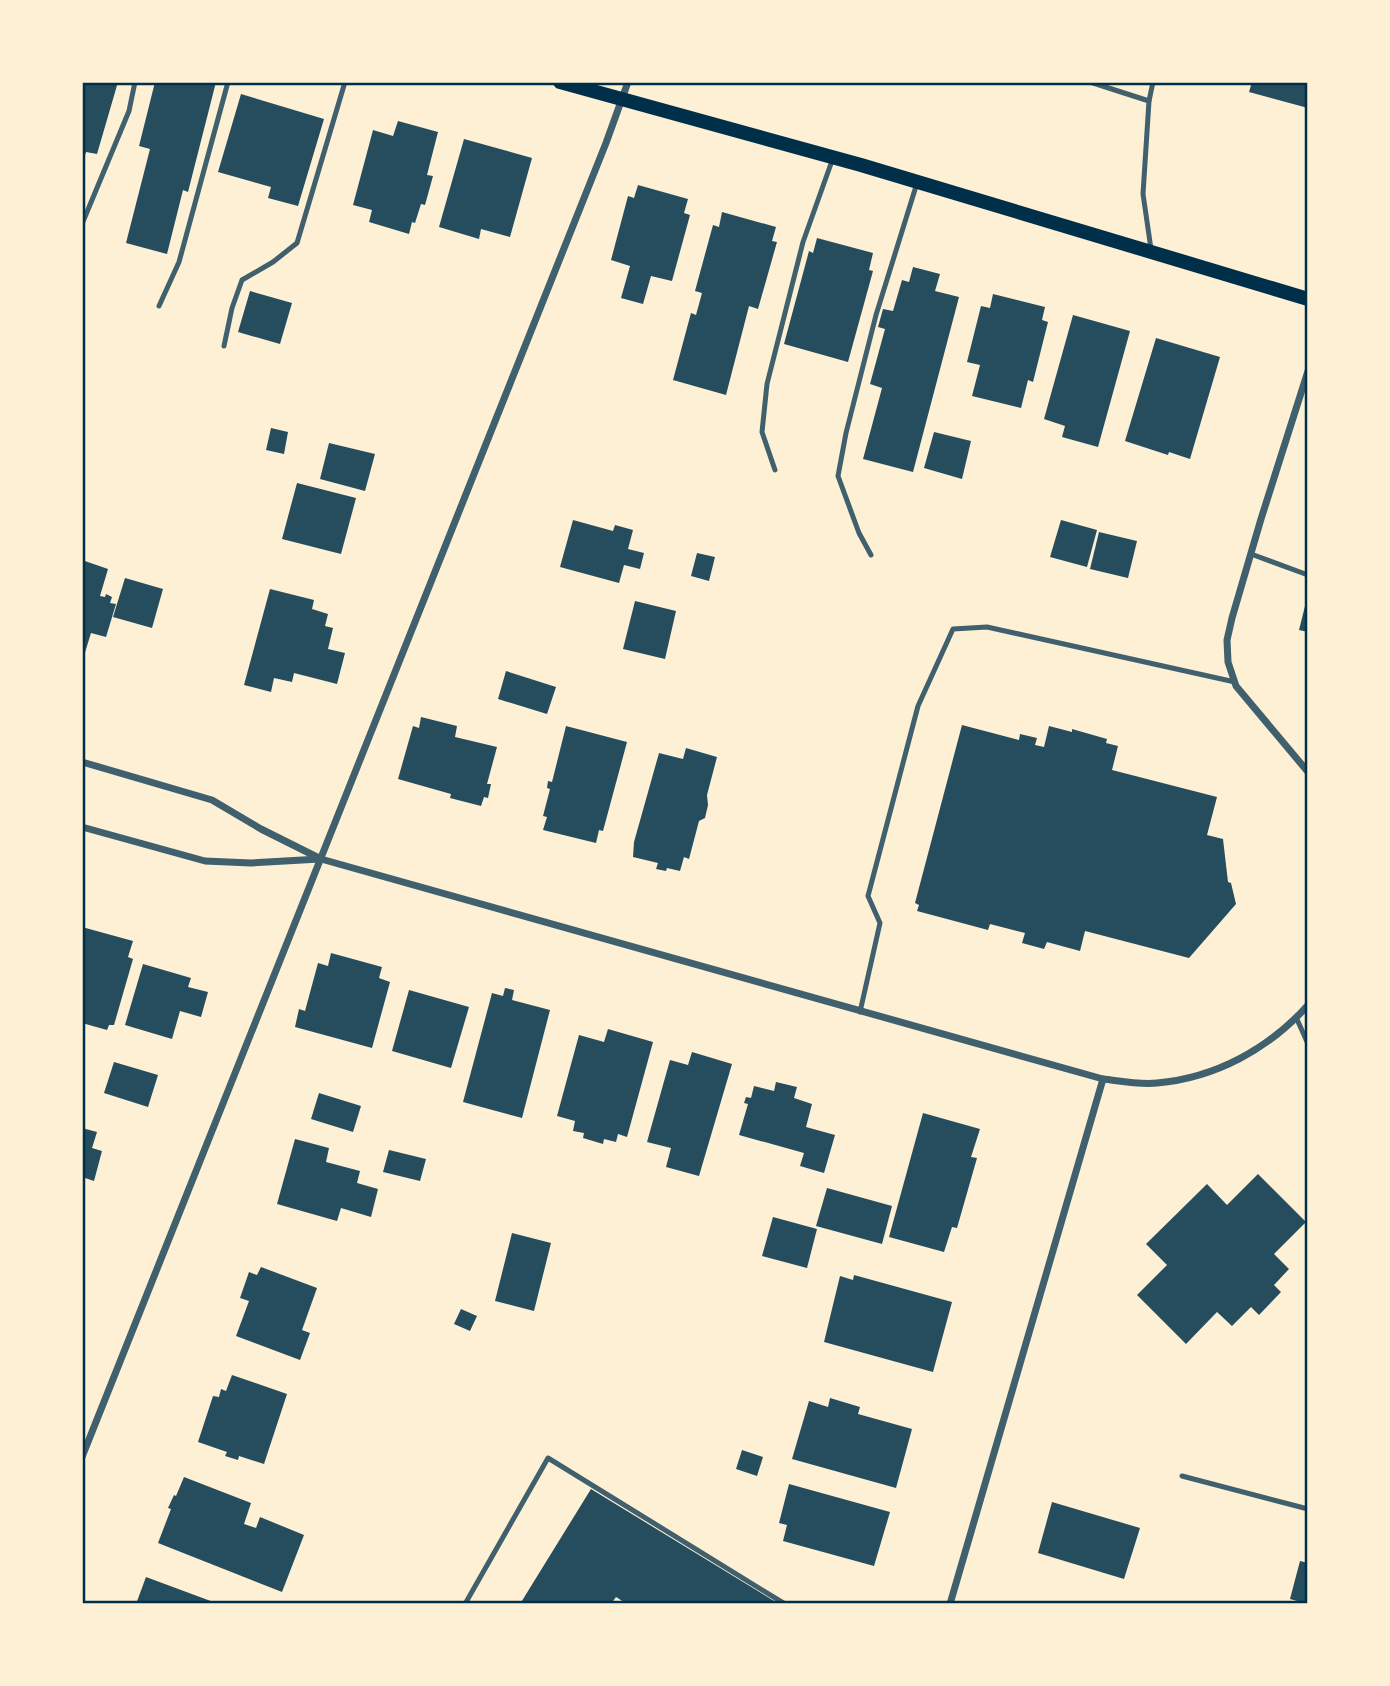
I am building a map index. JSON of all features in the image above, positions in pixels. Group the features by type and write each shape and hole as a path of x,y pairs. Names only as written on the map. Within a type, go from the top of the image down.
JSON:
{"main road":[{"path":"561,82 833,158 1308,299"}],"street":[{"path":"82,1457 628,82"},
{"path":"1308,371 1227,640 1228,662 1236,686 1308,772"},
{"path":"82,762 212,800 261,829 321,859 1103,1079 1155,1084 1203,1076 1239,1060 1275,1035 1308,1005"},
{"path":"82,827 205,861 251,863 321,859"},
{"path":"950,1604 1103,1079"}],"lane":[{"path":"82,224 129,111 135,82"},
{"path":"159,306 179,262 228,82"},
{"path":"224,346 232,308 242,280 273,262 297,243 345,82"},
{"path":"1090,82 1149,101"},
{"path":"1151,252 1143,194 1149,101 1153,82"},
{"path":"775,470 762,432 767,384 803,242 833,158"},
{"path":"871,555 859,533 838,476 876,315 918,183"},
{"path":"1251,554 1308,575"},
{"path":"860,1012 880,923 868,897 918,706 953,629 987,627 1235,682"},
{"path":"1296,1017 1308,1044"},
{"path":"465,1604 548,1458 785,1604"},
{"path":"1182,1476 1308,1509"}],"building":[{"path":"82,82 118,82 97,154 86,152 83,162"},
{"path":"155,82 216,82 188,192 183,190 167,254 126,243 150,149 139,146"},
{"path":"1252,82 1308,82 1308,108 1249,92"},
{"path":"241,94 324,119 298,206 268,198 271,187 218,172"},
{"path":"398,121 438,132 427,175 433,176 425,205 421,204 409,234 369,222 372,210 353,205 373,130 393,136"},
{"path":"464,139 532,158 510,237 481,229 479,239 439,227"},
{"path":"638,185 688,199 684,213 690,215 672,281 651,276 643,304 621,298 630,266 611,260 628,196 634,198"},
{"path":"722,212 776,227 772,241 777,242 758,309 749,306 726,395 673,380 691,313 696,315 702,293 695,291 713,225 719,227"},
{"path":"817,238 873,253 869,270 873,271 848,362 784,344 809,251 813,253"},
{"path":"913,267 940,274 935,291 959,297 913,472 863,459 882,388 870,384 885,329 878,327 883,309 893,311 902,280 909,282"},
{"path":"250,291 292,303 280,344 238,332"},
{"path":"993,294 1045,307 1042,320 1048,322 1033,382 1028,380 1021,408 972,396 980,365 967,362 981,306 990,308"},
{"path":"1073,315 1130,331 1098,447 1062,437 1065,426 1044,419"},
{"path":"1156,338 1220,357 1190,459 1125,441"},
{"path":"271,428 288,432 284,454 266,450"},
{"path":"934,432 971,441 962,479 924,468"},
{"path":"329,443 375,454 365,491 320,479"},
{"path":"297,483 356,498 341,554 282,539"},
{"path":"573,520 613,531 615,525 633,530 628,549 644,553 640,569 624,565 619,583 560,567"},
{"path":"1061,520 1097,530 1087,567 1050,557"},
{"path":"1099,532 1137,541 1128,578 1090,569"},
{"path":"697,553 715,557 709,581 691,576"},
{"path":"82,560 108,569 100,596 105,597 106,594 112,597 110,603 116,604 106,637 91,633 83,659"},
{"path":"125,578 163,589 152,628 113,617"},
{"path":"270,589 314,600 312,609 328,614 325,626 333,628 328,649 345,653 337,684 294,673 292,682 274,678 271,692 244,685"},
{"path":"1308,599 1308,632 1299,630"},
{"path":"635,601 676,611 665,659 623,649"},
{"path":"506,671 556,687 547,714 498,699"},
{"path":"421,717 457,726 455,737 497,747 487,784 491,784 488,798 484,797 481,806 450,798 451,794 398,779 413,726 419,728"},
{"path":"962,725 1019,740 1020,734 1037,738 1035,745 1044,747 1049,726 1072,732 1072,729 1107,739 1106,743 1118,746 1112,770 1217,797 1207,835 1223,839 1228,882 1231,883 1236,904 1189,958 1085,931 1080,951 1047,942 1044,949 1022,943 1025,933 990,924 988,930 917,911 919,905 915,903"},
{"path":"566,726 627,742 603,831 599,830 596,843 543,830 547,817 543,816 550,789 547,788 548,781 552,782"},
{"path":"686,748 717,757 707,795 705,818 699,821 689,859 684,857 680,871 656,869 658,863 633,857 634,842 659,753 683,759"},
{"path":"82,927 133,941 128,957 133,959 114,1025 109,1025 107,1030 82,1023"},
{"path":"331,953 382,967 379,978 390,982 372,1048 295,1027 299,1009 305,1011 318,963 328,966"},
{"path":"143,964 191,978 188,987 208,992 201,1017 180,1011 172,1039 125,1025"},
{"path":"505,988 514,990 512,1000 550,1010 522,1118 463,1102 492,993 503,996"},
{"path":"409,990 469,1007 451,1068 392,1051"},
{"path":"608,1029 653,1042 627,1137 618,1134 616,1142 604,1139 603,1144 583,1138 584,1133 573,1131 575,1121 557,1116 579,1035 604,1042"},
{"path":"692,1052 732,1064 699,1176 666,1167 671,1148 647,1142 670,1060 688,1065"},
{"path":"114,1062 158,1075 148,1107 104,1093"},
{"path":"776,1082 797,1087 794,1098 812,1104 806,1127 835,1135 824,1173 800,1166 804,1153 739,1135 748,1104 744,1103 746,1097 751,1098 754,1086 774,1091"},
{"path":"319,1093 361,1106 353,1132 311,1119"},
{"path":"923,1113 980,1129 971,1157 977,1158 957,1228 952,1227 944,1252 889,1237"},
{"path":"82,1128 97,1132 92,1148 102,1151 94,1181 82,1177"},
{"path":"295,1139 329,1148 326,1162 360,1171 357,1183 378,1189 371,1217 341,1208 337,1221 277,1204"},
{"path":"389,1150 426,1159 420,1181 383,1172"},
{"path":"1258,1174 1306,1222 1274,1254 1289,1269 1274,1285 1281,1292 1259,1315 1251,1307 1232,1326 1217,1312 1186,1344 1137,1295 1167,1265 1146,1244 1207,1184 1227,1205"},
{"path":"827,1188 892,1206 882,1244 816,1226"},
{"path":"773,1217 817,1229 807,1268 762,1256"},
{"path":"512,1233 551,1243 534,1311 495,1301"},
{"path":"261,1267 317,1288 302,1330 310,1333 300,1360 236,1336 249,1301 240,1298 249,1272 257,1275"},
{"path":"854,1275 952,1302 933,1372 824,1342 840,1276 853,1280"},
{"path":"461,1309 477,1316 470,1331 454,1324"},
{"path":"232,1375 287,1394 264,1464 239,1456 238,1460 225,1456 227,1452 198,1442 213,1396 219,1397 221,1389 226,1391"},
{"path":"830,1398 860,1407 858,1414 912,1429 896,1488 792,1459 809,1401 828,1407"},
{"path":"742,1450 763,1457 757,1476 736,1469"},
{"path":"184,1477 251,1503 244,1524 256,1528 260,1517 304,1535 282,1592 158,1543 171,1509 168,1508"},
{"path":"789,1484 890,1512 874,1566 783,1541 787,1525 779,1523"},
{"path":"591,1489 779,1604 627,1604 616,1597 611,1604 520,1604"},
{"path":"1052,1502 1140,1528 1124,1579 1038,1553"},
{"path":"1300,1561 1308,1563 1308,1604 1290,1599"},
{"path":"146,1577 216,1603 216,1604 136,1604"}]}
